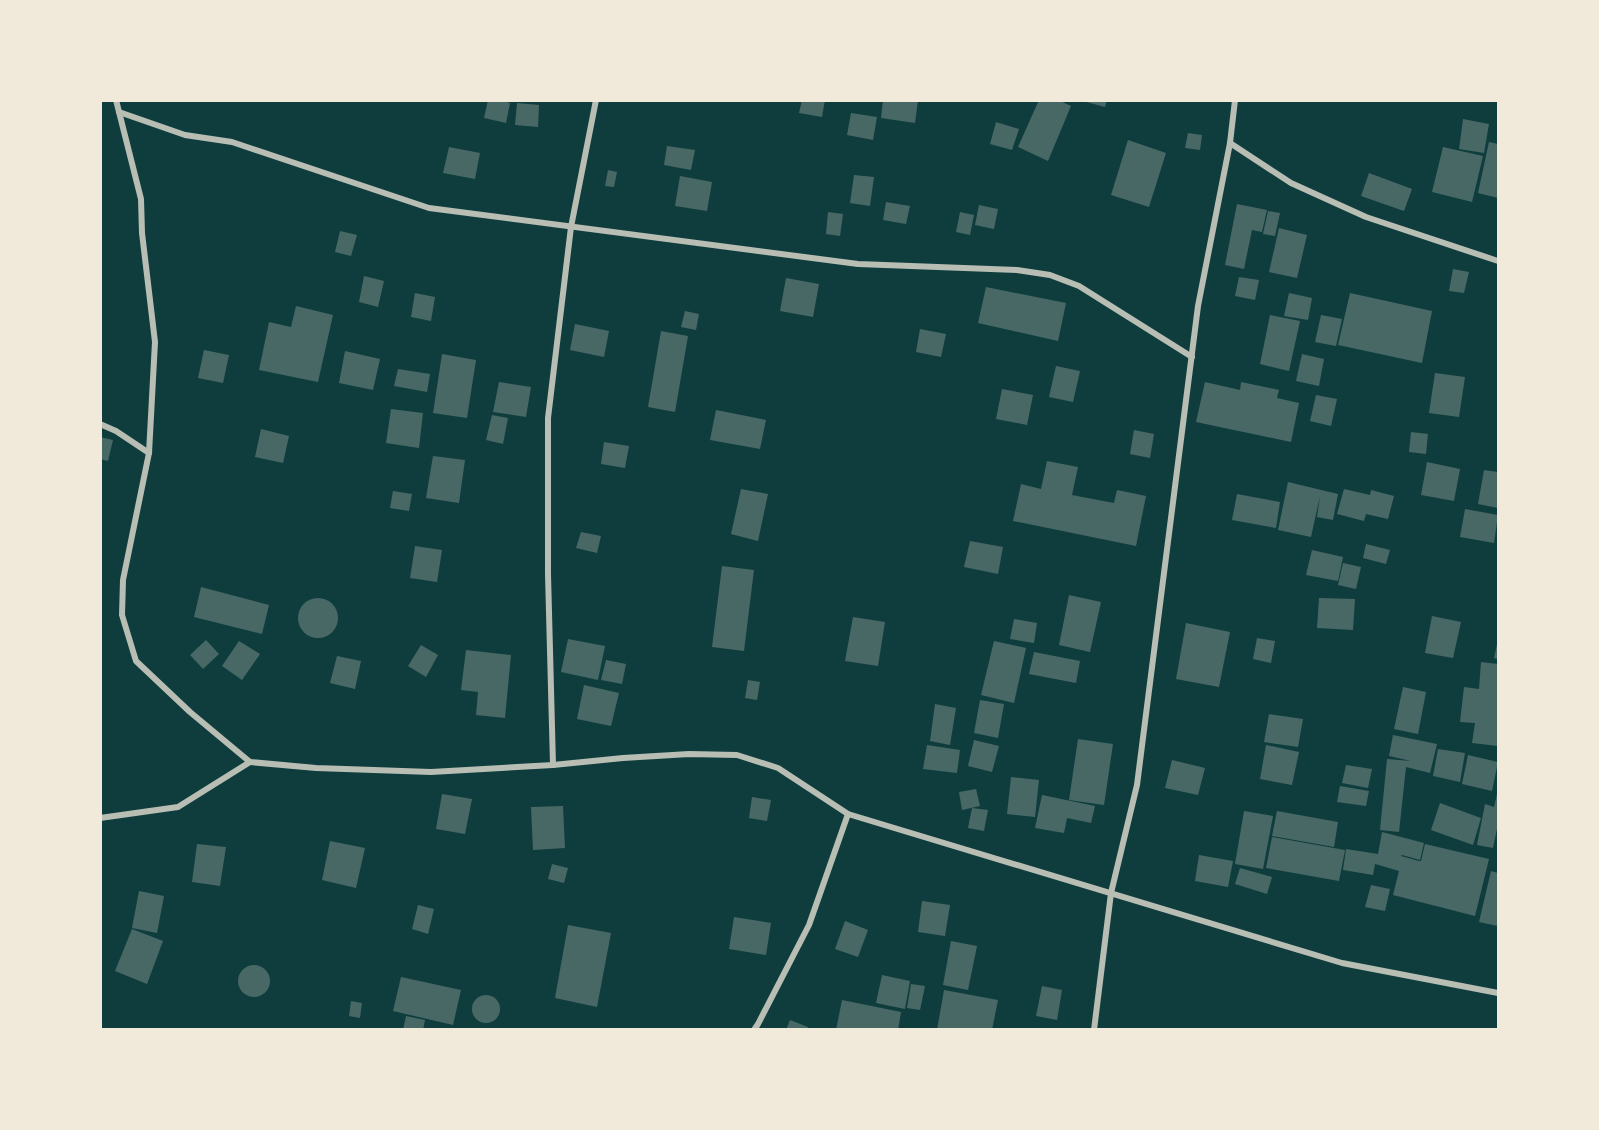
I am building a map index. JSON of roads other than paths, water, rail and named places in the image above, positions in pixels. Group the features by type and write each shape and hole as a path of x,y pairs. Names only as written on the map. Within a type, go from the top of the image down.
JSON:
{"street":[{"path":"116,100 141,199 142,233 155,342 149,453 123,580 122,615 136,661 190,712 250,762 316,768 431,772 554,765 667,755 737,755 778,768 848,814 1342,963 1498,993"},
{"path":"554,765 548,574 548,418 571,227 596,100"},
{"path":"1094,1029 1111,893 1137,785 1198,306 1230,143 1235,100"},
{"path":"119,111 185,135 232,142 429,208 858,264 1017,270 1050,275 1079,286 1192,357"},
{"path":"1230,143 1291,183 1366,217 1498,261"},
{"path":"100,424 116,431 149,453"},
{"path":"100,818 178,807 250,762"},
{"path":"754,1029 809,925 848,814"}]}
